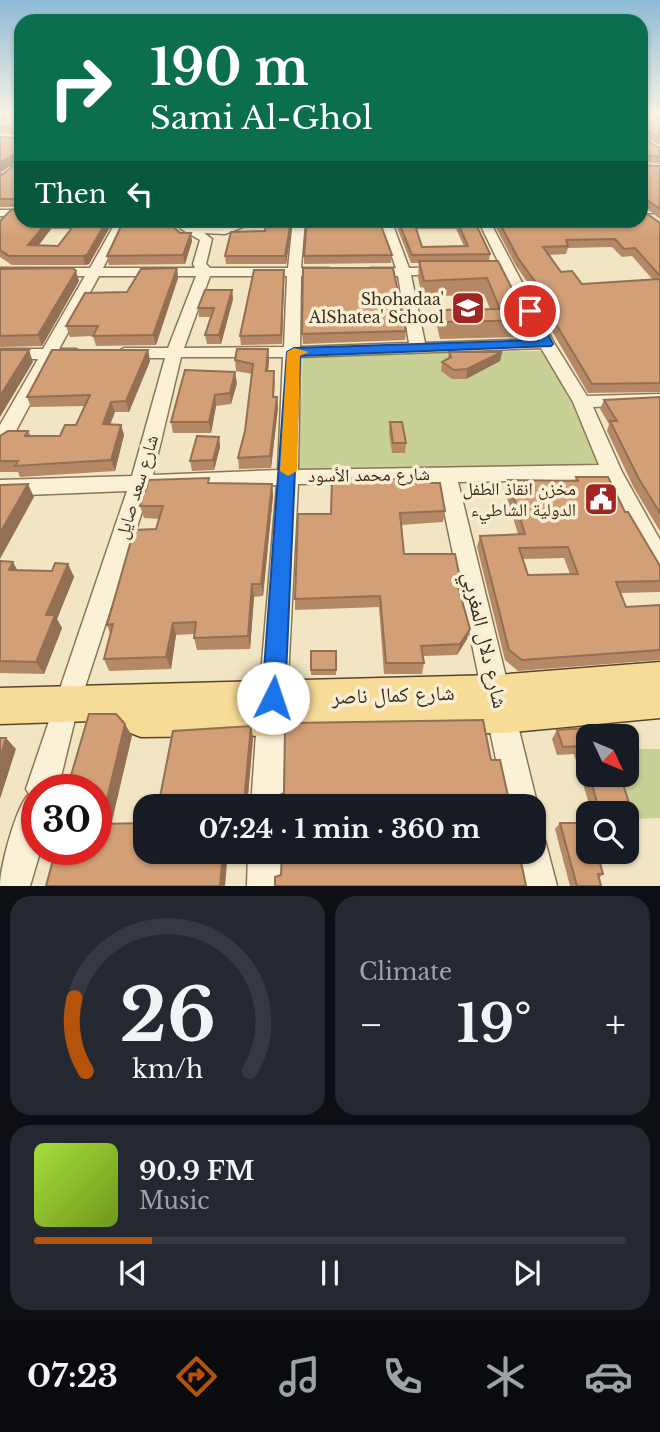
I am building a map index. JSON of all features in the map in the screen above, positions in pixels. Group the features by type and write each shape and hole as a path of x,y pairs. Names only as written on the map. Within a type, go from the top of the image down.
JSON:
{"main road":[{"name":"شارع كمال ناصر","path":"499,703 660,679"},
{"name":"شارع كمال ناصر","path":"0,706 65,712 660,701"},
{"name":"شارع كمال ناصر","path":"0,722 65,712"}],"street":[{"path":"0,181 10,170"},
{"path":"0,442 119,228"},
{"name":"شارع سعد صايل","path":"186,228 206,239 200,264 203,270"},
{"path":"200,228 213,231 228,228"},
{"name":"شارع سعد صايل","path":"46,774 140,484 174,353 203,270 209,264 218,238 241,228"},
{"path":"268,794 288,477 294,352 294,272 298,228"},
{"path":"388,228 404,272 418,348"},
{"path":"486,228 502,270 582,402 612,472 660,561"},
{"path":"2,274 203,270 456,271"},
{"path":"0,354 294,352 546,344"},
{"path":"582,402 660,399"},
{"name":"شارع محمد الأسود","path":"0,488 288,477 612,472"},
{"name":"شارع دلال المغربي","path":"446,473 519,794"},
{"path":"13,886 21,860"},
{"path":"264,886 265,864"},
{"path":"535,864 540,886"}],"green space":[{"path":"544,351 571,402 600,467 298,470 303,353"},
{"path":"639,749 660,749 660,818 639,819 639,801 622,801 618,788 639,788"}],"building":[{"path":"0,156 11,156 0,163"},
{"path":"648,165 660,166 660,209 648,201"},
{"path":"14,166 14,199 0,199 0,176"},
{"path":"14,210 14,228 42,228 28,245 58,246 72,228 102,228 87,255 9,256 0,250 0,221"},
{"path":"648,215 660,223 660,276 635,248 624,249 615,239 566,240 568,246 543,247 561,272 572,271 582,284 660,279 660,383 592,384 536,291 542,291 518,258 502,228 648,228"},
{"path":"120,228 175,228 180,233 191,233 183,255 107,256"},
{"path":"265,228 290,228 285,256 225,256 231,232 265,231"},
{"path":"306,228 382,228 392,255 304,256"},
{"path":"401,228 416,228 422,247 468,246 460,228 478,228 490,254 412,255"},
{"path":"419,261 498,261 528,320 443,322 439,310 500,309 487,278 424,281"},
{"path":"73,268 76,271 38,335 0,336 0,269"},
{"path":"177,268 153,335 93,336 98,326 66,326 85,293 127,292 141,269"},
{"path":"303,268 393,268 406,331 302,334"},
{"path":"254,270 284,270 281,335 240,336"},
{"path":"205,290 232,290 219,335 205,335 214,308 198,308"},
{"path":"237,349 268,349 266,371 274,371 273,397 277,397 270,456 238,458 245,431 253,364 235,360"},
{"path":"0,350 29,350 0,396"},
{"path":"52,350 148,350 126,401 111,402 103,424 121,425 111,460 15,466 18,461 0,461 0,436 8,431 28,431 25,436 60,436 65,425 76,425 90,395 27,397"},
{"path":"449,352 502,352 467,369 454,370 442,362 451,357"},
{"path":"185,370 235,372 230,393 215,395 209,422 171,422"},
{"path":"660,397 660,513 639,479 610,421 617,421 604,400"},
{"path":"390,422 402,422 406,443 393,443"},
{"path":"197,436 219,437 213,460 190,461"},
{"path":"576,477 608,477 625,512 628,512 660,566 660,581 616,582 626,607 660,605 660,650 522,660 509,650 480,536 525,534 508,480 578,481","holes":["568,547 578,574 528,575 519,548"]},
{"path":"209,478 208,483 272,484 261,584 252,584 248,636 194,638 196,622 173,623 166,657 104,659 113,624 107,625 134,530 156,529 163,506 140,506 149,480"},
{"path":"332,478 401,479 402,483 440,483 445,511 400,513 404,554 455,554 461,583 457,583 470,629 460,644 421,646 424,663 386,663 380,596 295,599 298,514 331,514"},
{"path":"28,484 0,533 0,485"},
{"path":"0,561 13,562 9,570 52,571 55,563 68,564 46,615 55,615 36,662 0,661"},
{"path":"311,651 336,651 336,670 311,670"},
{"path":"89,714 116,714 125,724 112,778 112,774 71,774"},
{"path":"483,720 491,760 500,760 508,794 282,794 285,728 291,723"},
{"path":"251,726 245,794 161,794 173,731"},
{"path":"576,729 576,746 563,747 557,730"},
{"path":"0,738 6,738 0,758"},
{"path":"593,788 624,788 628,801 597,801"},
{"path":"133,823 133,864 222,864 220,886 46,886 52,865 112,865 112,824"},
{"path":"560,823 576,823 576,864 600,864 603,874 598,874 601,886 577,886"},
{"path":"281,864 521,864 526,886 275,886 275,877 281,875"}],"slow traffic":[{"path":"288,471 294,352 302,352"}],"place":[{"name":"Shohadaa' AlShatea' School","path":"468,308"},
{"name":"مخزن انقاذ الطفل الدولية الشاطيء","path":"601,499"}],"route":[{"path":"273,698 294,352 546,344 530,311"}]}
